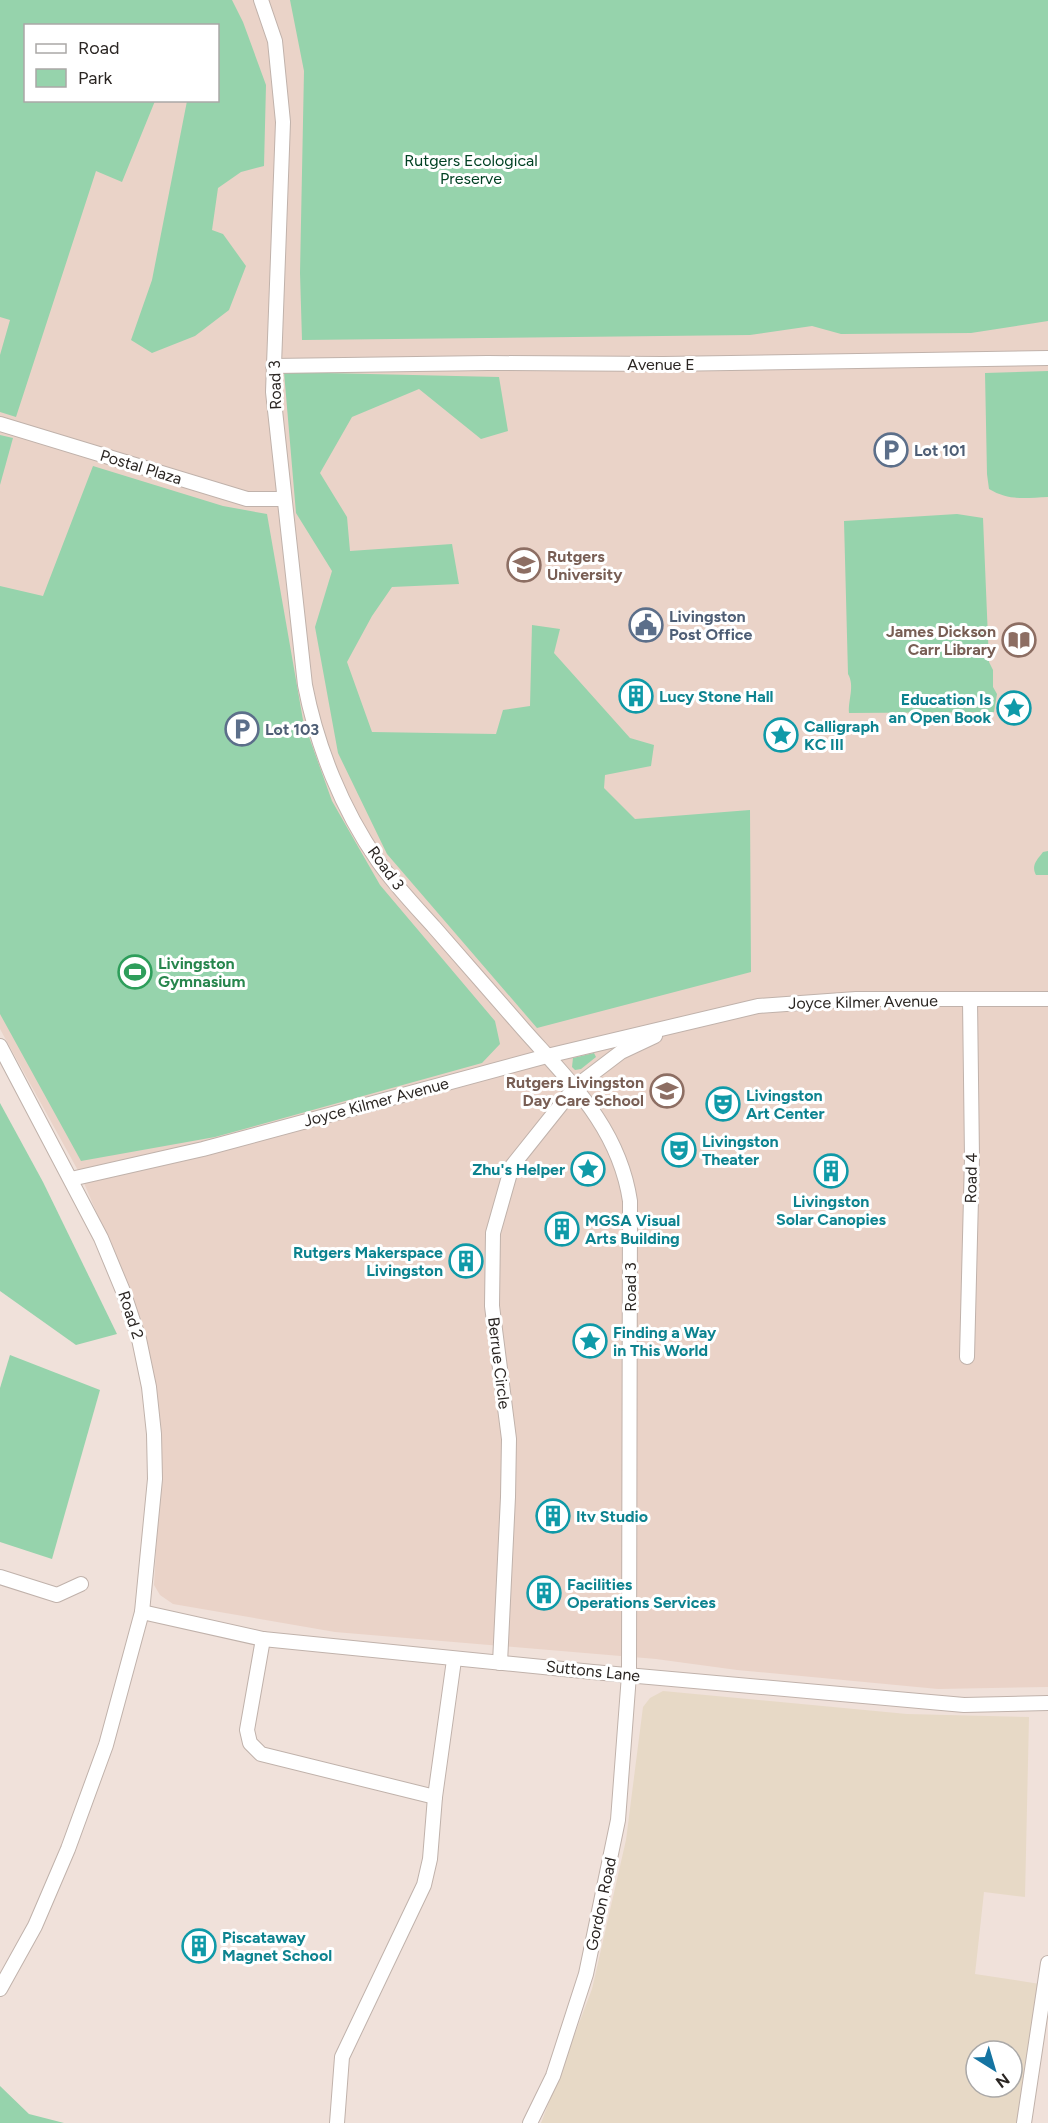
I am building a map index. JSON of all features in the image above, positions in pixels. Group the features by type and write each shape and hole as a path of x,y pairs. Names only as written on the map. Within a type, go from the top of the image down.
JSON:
{"street":[{"name":"Road 3","path":"261,0 275,42 283,122 273,392 310,710 318,740 343,799 378,861 411,902 575,1087 605,1129 626,1177 630,1202 629,1675"},
{"name":"Avenue E","path":"273,366 488,363 663,364 1048,358"},
{"name":"Postal Plaza","path":"0,424 247,499 284,499"},
{"name":"Joyce Kilmer Avenue","path":"71,1179 203,1149 547,1056 729,1011 780,1004 856,999 1048,999"},
{"name":"Road 4","path":"967,1357 972,1158 970,1000"},
{"name":"Joyce Kilmer Avenue","path":"575,1087 621,1052 680,1024"},
{"name":"Road 2","path":"0,1046 101,1238 123,1291 139,1339 149,1387 154,1434 154,1479 142,1612 106,1745 68,1849 35,1926 0,1989"},
{"name":"Berrue Circle","path":"500,1663 509,1439 492,1306 494,1233 512,1166 575,1087"},
{"path":"0,1577 57,1595 81,1584"},
{"name":"Suttons Lane","path":"142,1612 263,1640 454,1660 964,1705 1048,1703"},
{"path":"263,1640 247,1730 250,1743 261,1754 435,1797"},
{"path":"337,2123 342,2057 424,1885 430,1858 435,1797 454,1660"},
{"name":"Gordon Road","path":"530,2123 553,2076 586,1974 618,1821 629,1675"},
{"path":"1024,2123 1048,1963"}],"shaded area":[{"name":"Rutgers University","path":"0,0 1048,0 1048,1687 938,1689 737,1670 656,1659 335,1632 173,1604 160,1595 154,1585 160,1479 130,1292 81,1176 0,1029"},
{"path":"663,1691 907,1714 1029,1717 1025,1897 984,1892 975,1974 1040,1984 1024,2095 1024,2039 964,2039 964,2099 1023,2099 1020,2123 541,2123 592,1989 626,1840 643,1707 650,1698"}],"green space":[{"path":"0,0 232,0 243,22 266,85 264,166 241,172 218,188 212,230 223,234 246,266 229,310 195,336 152,353 131,340 152,280 187,102 219,102 219,24 24,24 24,102 155,102 122,182 96,171 16,417 0,412 0,355 10,320 0,317"},
{"name":"Rutgers Ecological Preserve","path":"290,0 1048,0 1048,321 971,333 841,334 812,326 750,335 302,340 300,273 304,71"},
{"path":"1048,371 1048,497 1017,498 996,493 989,489 987,474 985,373"},
{"path":"284,372 499,377 508,431 481,439 419,389 352,417 320,473 347,517 350,551 452,544 459,584 392,587 372,616 347,662 372,732 496,734 503,710 530,706 532,625 560,629 554,653 630,738 654,745 651,766 605,775 604,788 635,819 750,810 751,972 537,1028 387,854 338,753 315,627 332,571 296,513"},
{"path":"0,435 13,438 0,485"},
{"path":"93,466 223,506 267,514 303,720 332,801 380,885 495,1021 500,1044 482,1063 215,1137 81,1161 0,1014 0,586 43,596"},
{"path":"957,514 983,518 989,662 993,670 993,687 997,694 994,712 849,713 851,688 848,674 844,521"},
{"path":"1048,851 1048,875 1036,875 1035,863 1043,852"},
{"path":"594,1053 596,1057 581,1069 575,1070 572,1067 573,1058"},
{"path":"0,1103 43,1182 117,1334 76,1345 0,1291"},
{"path":"10,1355 100,1390 52,1559 0,1542 0,1388"},
{"path":"0,2086 29,2114 64,2123 0,2123"}],"place":[{"name":"Lot 101","path":"891,450"},
{"name":"Rutgers University","path":"524,565"},
{"name":"Livingston Post Office","path":"646,625"},
{"name":"James Dickson Carr Library","path":"1019,640"},
{"name":"Lucy Stone Hall","path":"636,696"},
{"name":"Education Is an Open Book","path":"1014,708"},
{"name":"Lot 103","path":"242,729"},
{"name":"Calligraph KC III","path":"781,735"},
{"name":"Livingston Gymnasium","path":"135,972"},
{"name":"Rutgers Livingston Day Care School","path":"667,1091"},
{"name":"Livingston Art Center","path":"723,1104"},
{"name":"Livingston Theater","path":"679,1150"},
{"name":"Zhu's Helper","path":"588,1169"},
{"name":"Livingston Solar Canopies","path":"831,1171"},
{"name":"MGSA Visual Arts Building","path":"562,1229"},
{"name":"Rutgers Makerspace Livingston","path":"466,1261"},
{"name":"Finding a Way in This World","path":"590,1341"},
{"name":"Itv Studio","path":"553,1516"},
{"name":"Facilities Operations Services","path":"544,1593"},
{"name":"Piscataway Magnet School","path":"199,1946"}]}
